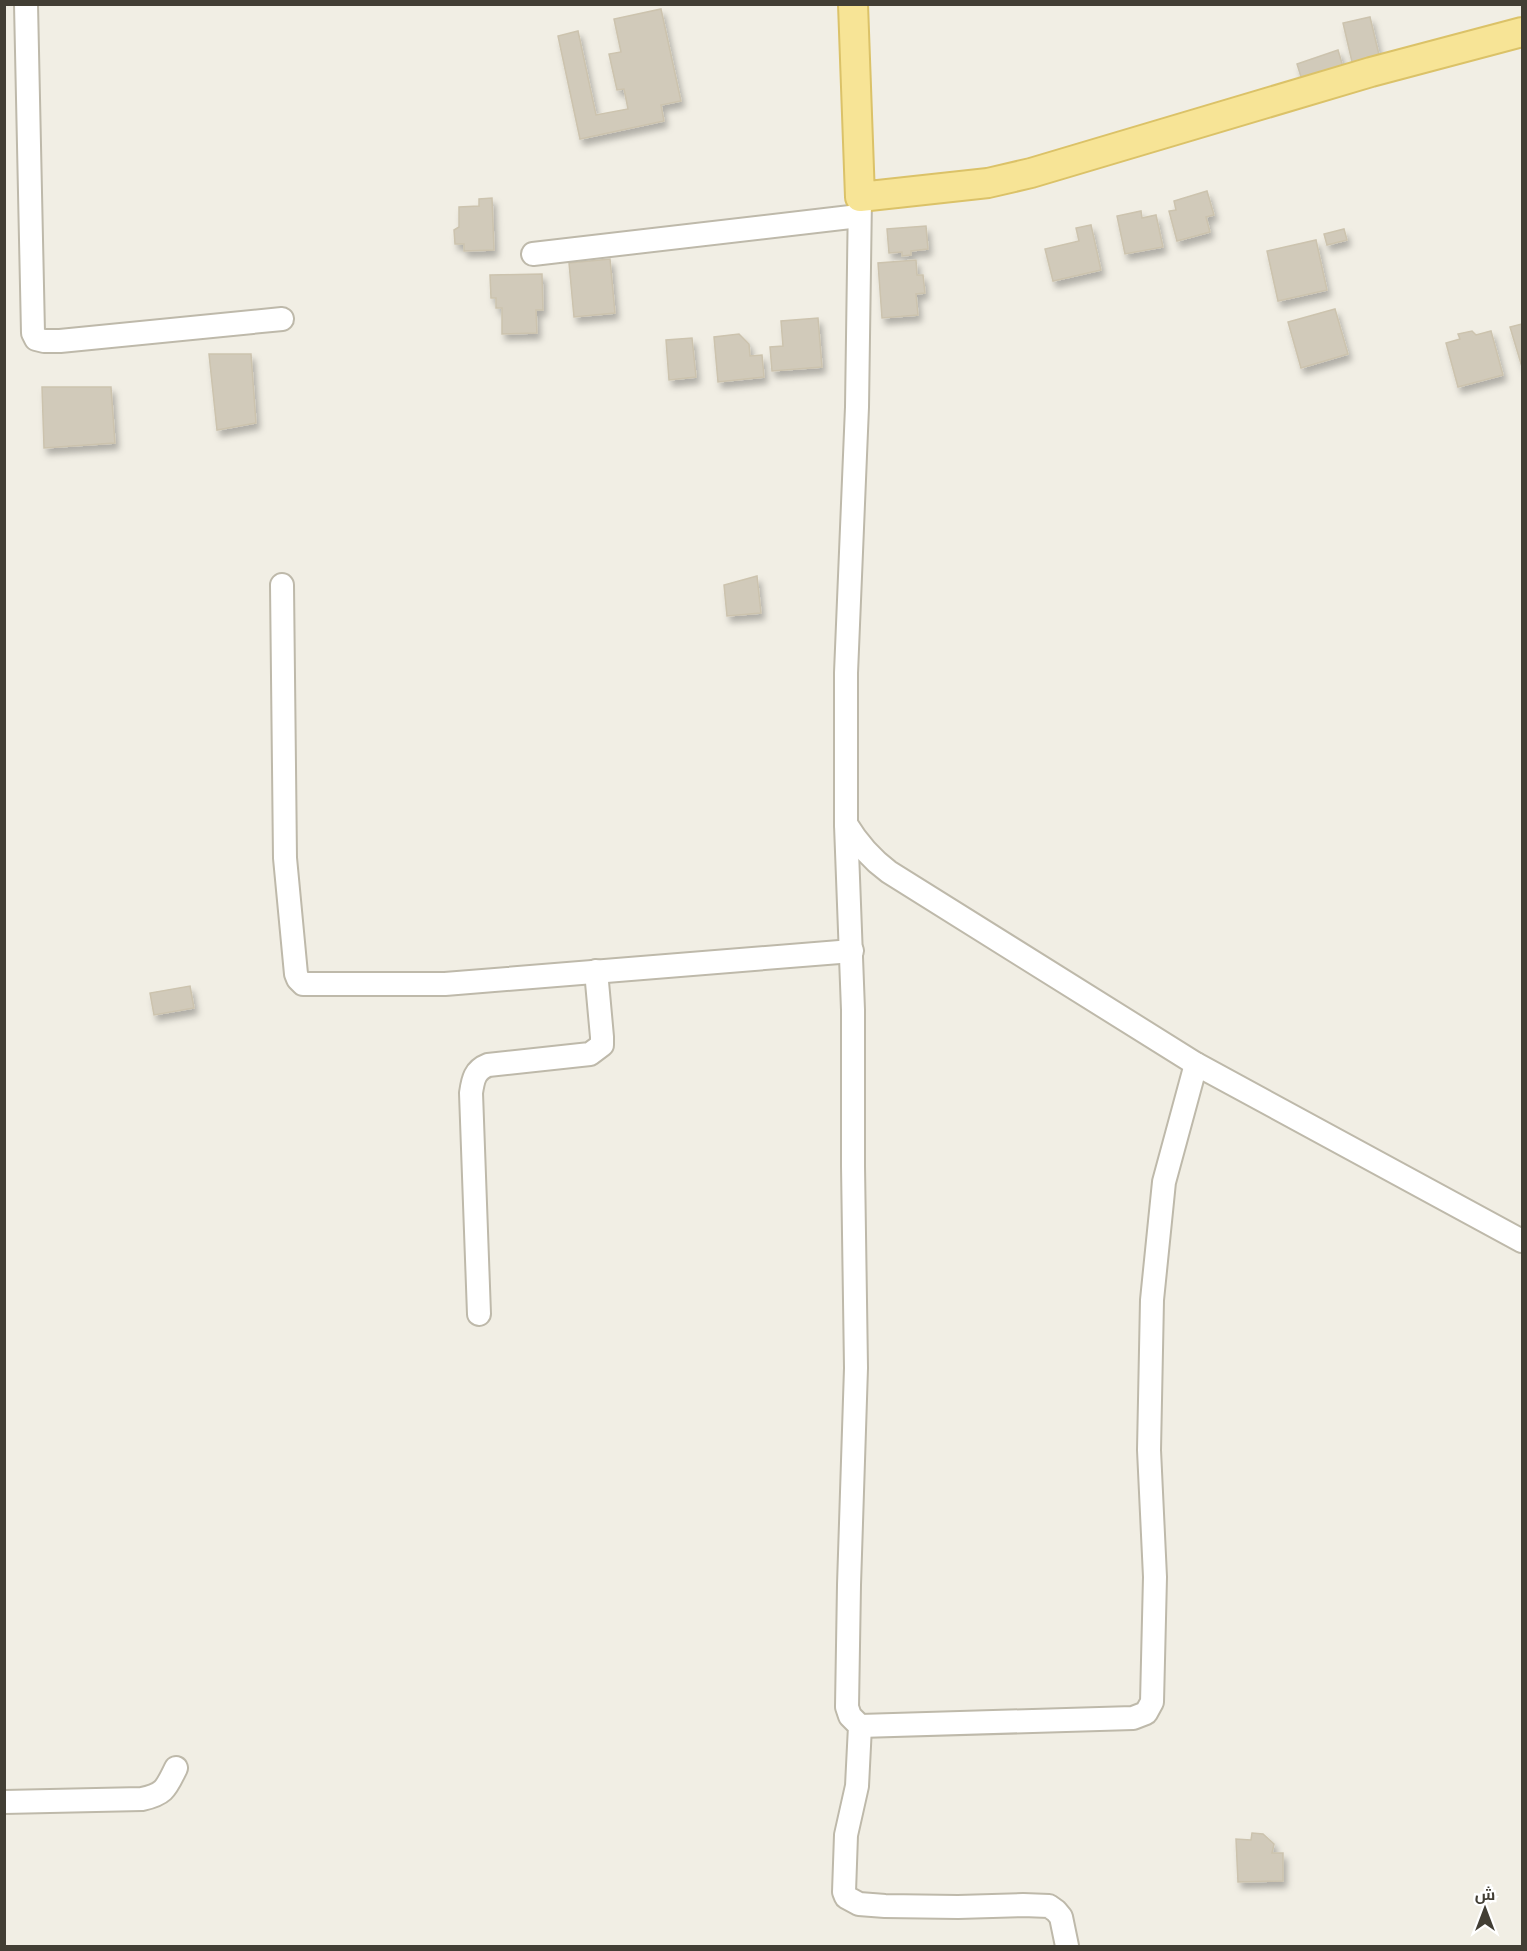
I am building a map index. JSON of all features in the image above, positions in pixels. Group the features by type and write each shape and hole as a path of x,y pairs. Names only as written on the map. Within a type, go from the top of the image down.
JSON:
{"main road":[{"path":"853,4 860,207 1031,173 1371,72 1522,32"}],"street":[{"path":"26,4 33,333 36,339 60,341 282,320"},
{"path":"533,254 860,207 857,407 846,673 846,824 852,951 856,1368 849,1585 848,1707 850,1716 860,1726 1133,1719 1146,1713 1152,1702 1155,1577 1149,1450 1152,1300 1164,1182 1197,1064"},
{"path":"282,585 285,858 298,979 303,984 445,984 852,951"},
{"path":"846,824 857,843 871,859 889,872 1197,1064 1522,1241"},
{"path":"479,1314 471,1093 473,1081 480,1068 488,1065 590,1054 598,1049 602,1045 602,1037 596,971"},
{"path":"860,1726 857,1786 850,1809 844,1859 843,1885 846,1897 859,1904 885,1906 1049,1906 1061,1917 1067,1947"},
{"path":"4,1802 142,1799 157,1796 164,1791 176,1768"}],"building":[{"path":"661,9 681,101 661,105 664,121 580,139 558,36 578,31 596,115 628,109 624,89 617,90 609,54 621,52 614,19"},
{"path":"1370,17 1380,59 1353,66 1343,23"},
{"path":"1338,50 1343,67 1302,80 1297,64"},
{"path":"1207,191 1214,215 1206,217 1210,232 1177,241 1169,211 1176,210 1174,201"},
{"path":"492,198 494,250 464,251 464,244 455,244 454,230 459,227 459,207 479,206 479,199"},
{"path":"1141,211 1142,218 1156,215 1163,247 1125,254 1117,216"},
{"path":"1091,225 1101,270 1053,281 1045,249 1079,241 1076,228"},
{"path":"926,226 928,249 911,251 911,255 902,256 902,252 889,253 887,229"},
{"path":"1344,229 1347,240 1327,245 1324,234"},
{"path":"1316,240 1327,290 1278,301 1267,251"},
{"path":"610,259 615,313 574,317 569,263"},
{"path":"916,260 917,275 923,275 925,293 916,294 918,315 882,318 878,263"},
{"path":"542,274 543,310 536,310 537,333 502,334 502,308 496,308 496,298 491,298 490,275"},
{"path":"1335,309 1348,354 1301,368 1288,322"},
{"path":"818,318 822,367 772,371 770,347 783,346 781,321"},
{"path":"1522,324 1522,367 1510,327"},
{"path":"1472,331 1476,335 1491,331 1503,375 1458,387 1446,343 1460,339 1458,334"},
{"path":"739,334 749,344 750,356 762,355 764,377 718,382 714,337"},
{"path":"692,338 696,377 669,380 666,340"},
{"path":"209,354 251,354 256,423 217,430"},
{"path":"42,387 111,387 115,443 44,448"},
{"path":"757,576 761,613 727,616 724,585"},
{"path":"190,986 194,1008 154,1015 150,993"},
{"path":"1252,1833 1263,1834 1274,1844 1272,1853 1283,1853 1283,1881 1238,1882 1236,1839 1251,1840"}]}
